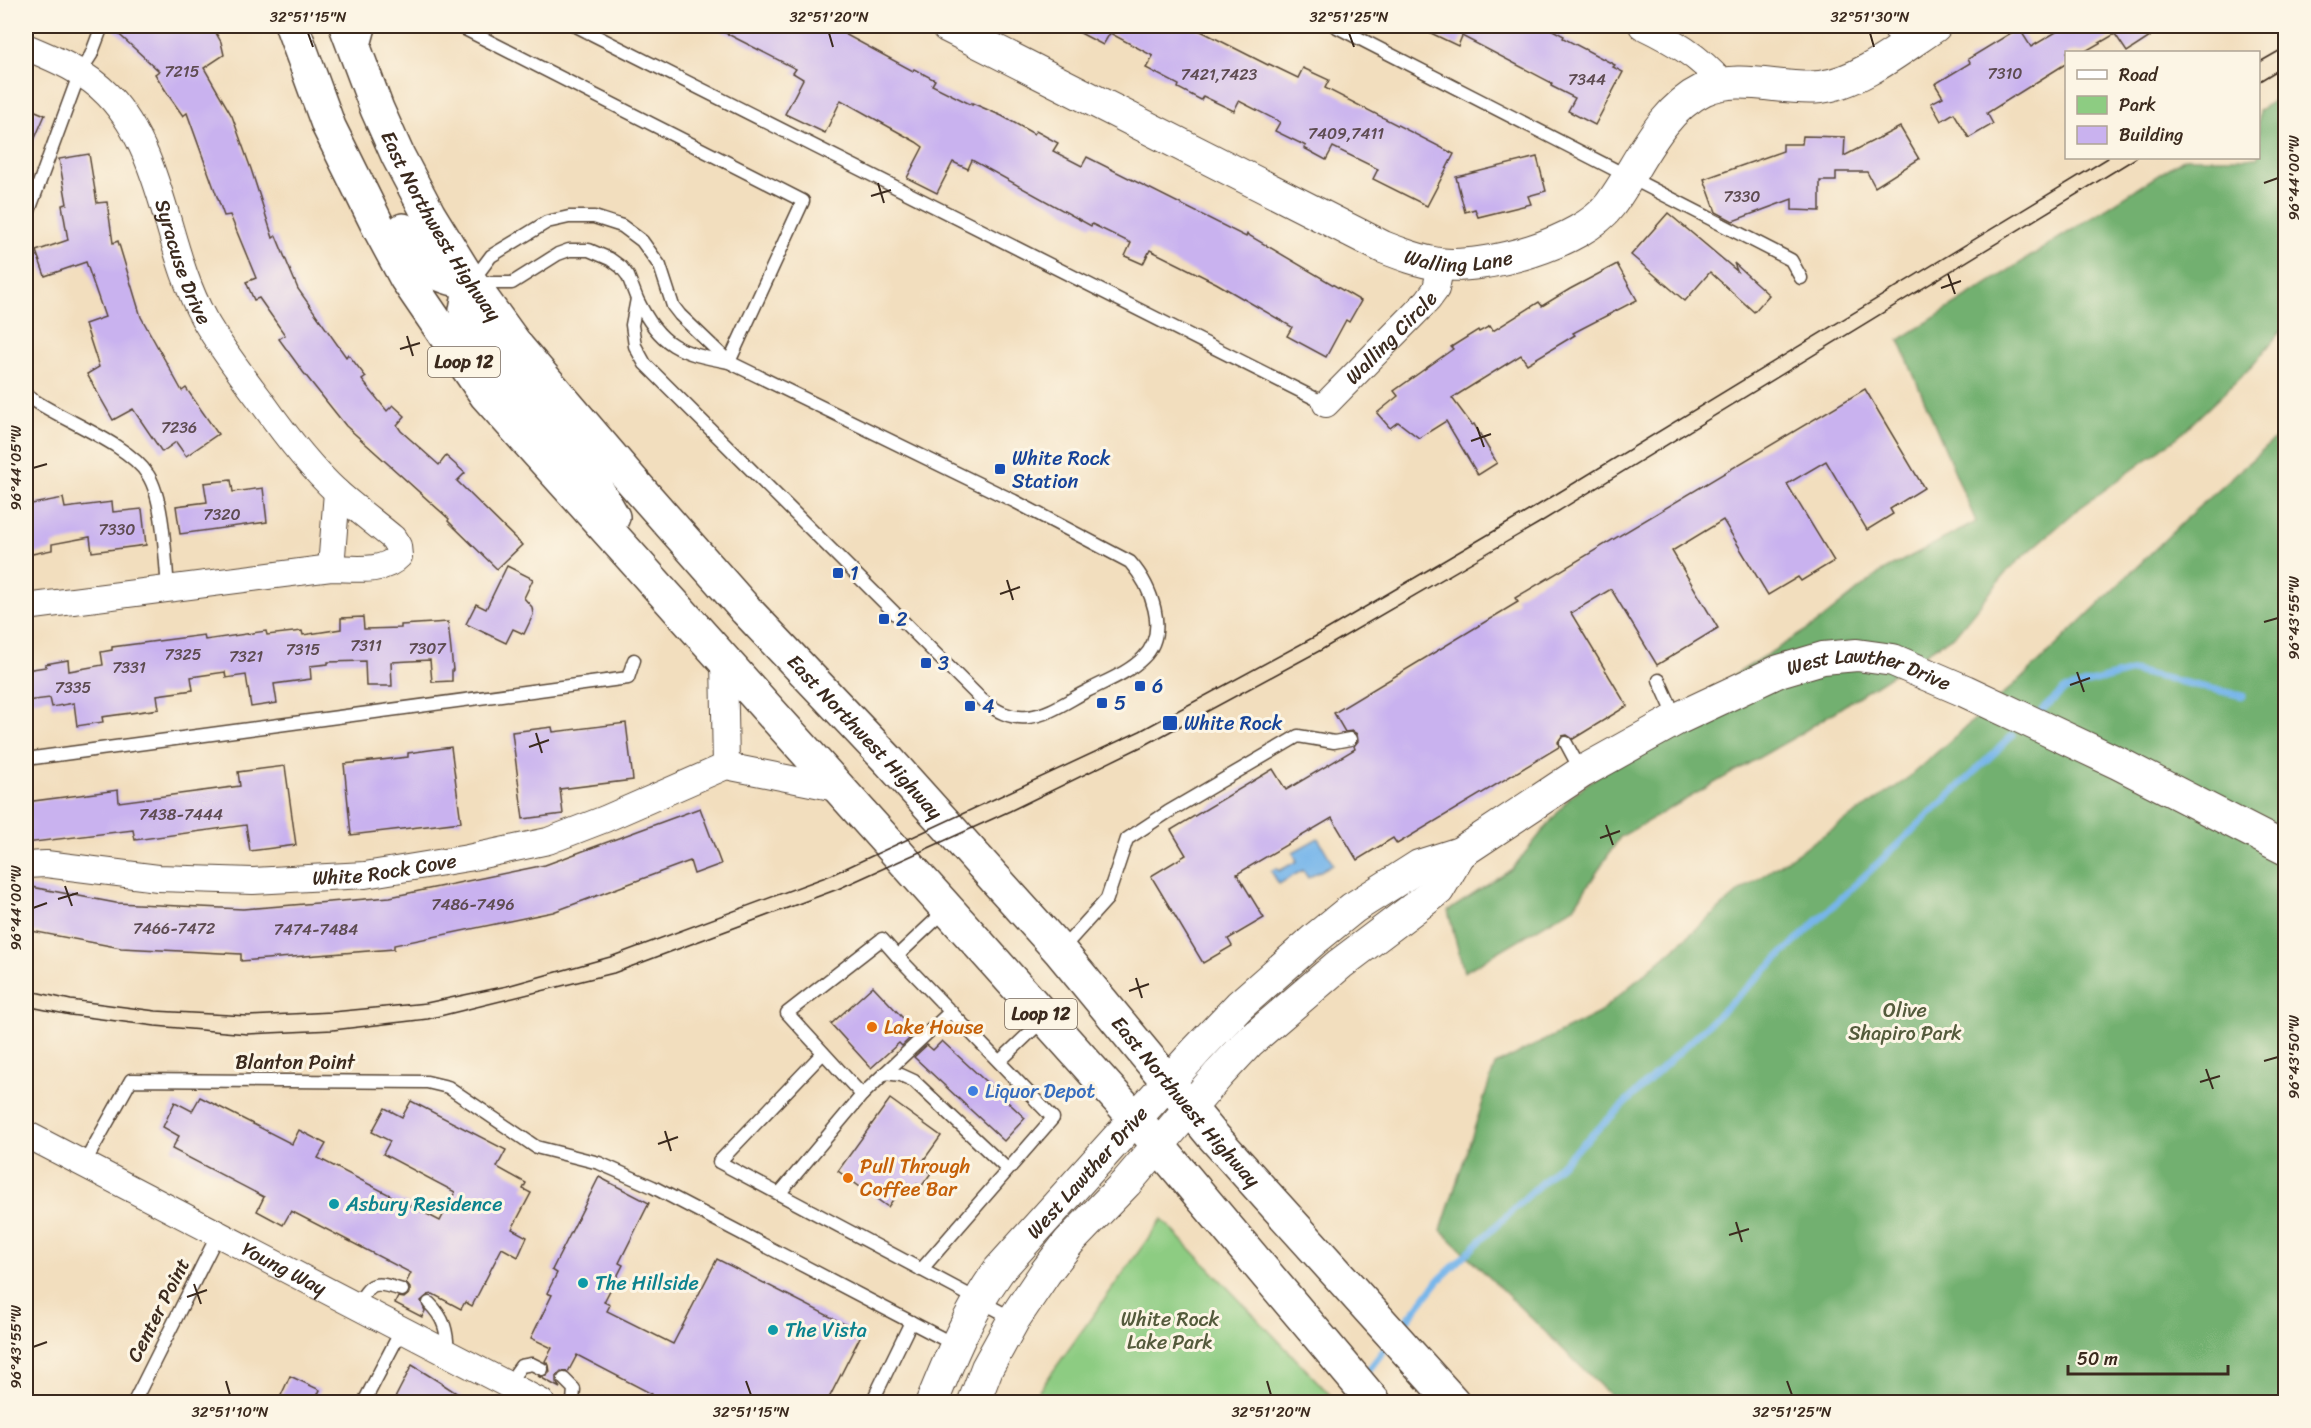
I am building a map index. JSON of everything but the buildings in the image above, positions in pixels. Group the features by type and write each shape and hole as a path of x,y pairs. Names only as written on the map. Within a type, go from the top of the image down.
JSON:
{"main road":[{"name":"Loop 12","path":"292,26 329,127 378,226 406,278 486,395 1136,1118 1374,1402"},
{"name":"East Northwest Highway","path":"346,26 398,156 429,215 471,283 518,348 747,610 889,760 1060,951 1190,1108 1453,1402"},
{"path":"329,127 382,195 425,265 447,279 471,283 466,310 475,334 497,366 585,469 641,567"}],"street":[{"name":"Walling Lane","path":"947,26 1383,247 1420,260 1441,264 1469,264 1529,252 1584,227 1608,208 1648,144 1676,109 1702,90 1722,83 1795,88 1823,87 1873,67 1894,37 1935,26"},
{"path":"1642,26 1683,47 1708,67 1722,83"},
{"name":"Syracuse Drive","path":"26,47 80,72 107,94 126,117 141,145 184,273 208,326 229,358 306,461 337,492 393,538 398,546 399,556 391,564 379,568 331,568 26,607"},
{"name":"Walling Circle","path":"1326,404 1428,300 1436,289 1441,264"},
{"path":"331,568 337,492"},
{"name":"West Lawther Drive","path":"932,1402 955,1345 978,1300 999,1270 1240,1005 1316,938 1353,908 1419,866 1460,853 1582,772 1677,719 1779,671 1823,658 1857,655 1893,660 2118,763 2286,849"},
{"path":"724,659 726,766 841,789"},
{"name":"White Rock Cove","path":"26,865 46,864 158,878 253,880 365,875 468,858 548,841 605,819 726,766"},
{"name":"West Lawther Drive","path":"974,1402 987,1368 1014,1319 1069,1242 1159,1146 1249,1042 1375,937 1438,890 1460,853"},
{"path":"1353,908 1375,937"},
{"name":"Young Way","path":"26,1134 541,1402"}],"lane":[{"path":"26,219 80,72 91,55 102,26"},
{"path":"361,67 370,26"},
{"path":"459,26 803,201 729,362"},
{"path":"576,26 1326,404"},
{"path":"1335,26 1791,260 1801,278"},
{"path":"471,283 491,256 547,222 594,216 614,222 642,241 660,266 673,306 729,362"},
{"path":"471,283 512,283 558,254 569,250 589,250 610,259 628,276 643,312 660,336 673,346 690,355 729,362 1014,501 1130,562 1152,597 1156,626 1151,649 1135,666 1040,715 1028,717 1005,714 982,700 656,377 634,346 632,325 637,299"},
{"path":"26,395 113,445 136,462 148,475 154,488 160,514 168,588"},
{"path":"26,759 628,678 634,660"},
{"path":"1659,680 1677,719"},
{"path":"1060,951 1107,899 1127,839 1298,736 1335,742 1350,739"},
{"path":"1566,743 1582,772"},
{"path":"897,956 948,909"},
{"path":"862,1095 787,1013 882,939 1053,1118 1007,1168 921,1270"},
{"path":"779,1194 862,1095 951,1011"},
{"path":"1000,1061 1045,1018"},
{"path":"823,1053 719,1162 1014,1319"},
{"path":"885,1073 901,1074 914,1081 1007,1168"},
{"name":"Blanton Point","path":"84,1164 131,1080 427,1082 448,1087 536,1147 599,1163 653,1187 911,1322"},
{"name":"Center Point","path":"134,1402 218,1234"},
{"path":"357,1306 367,1288 372,1286 384,1285 402,1290"},
{"path":"429,1303 444,1322 447,1330 448,1353"},
{"path":"872,1402 911,1322 955,1345"},
{"path":"364,1402 402,1329"},
{"path":"508,1384 521,1366 532,1364 542,1368"},
{"path":"564,1379 574,1389 573,1402"}],"green space":[{"path":"2285,92 2285,326 2253,365 2179,436 2077,510 2009,569 1956,634 1795,737 1620,837 1574,907 1464,972 1448,911 1512,869 1571,796 1717,686 1816,624 1881,572 1976,522 1899,340 2183,159 2260,159 2260,110"},
{"name":"Olive Shapiro Park","path":"2285,430 2285,1402 1617,1402 1441,1230 1495,1065 1599,1013 1740,891 1903,782 2032,669 2192,513"},
{"name":"White Rock Lake Park","path":"1162,1219 1337,1402 1031,1402"}],"water":[{"path":"1318,838 1333,864 1308,878 1303,870 1279,884 1271,871 1276,868 1279,871 1297,861 1293,852"}],"waterway":[{"path":"2042,710 2064,690 2133,671 2243,696"},
{"path":"1400,1329 1439,1280 2012,736"},
{"path":"1364,1376 1388,1345"},
{"path":"1343,1402 1353,1390"}],"tram line":[{"path":"2260,62 2286,47"},
{"path":"2260,81 2286,65"},
{"path":"26,990 71,1000 156,1011 248,1016 332,1012 426,1003 507,986 610,957 831,875 1140,731 1314,637 1530,510 2106,159"},
{"path":"26,1006 70,1015 155,1026 247,1034 333,1030 428,1019 614,973 838,889 1010,811 1147,744 1321,650 1539,523 2134,159"}],"place":[{"name":"White Rock Station","path":"1000,469"},
{"name":"1","path":"838,573"},
{"name":"2","path":"884,619"},
{"name":"3","path":"926,663"},
{"name":"6","path":"1140,686"},
{"name":"5","path":"1102,703"},
{"name":"4","path":"970,706"},
{"name":"White Rock","path":"1170,723"},
{"name":"Lake House","path":"872,1027"},
{"name":"Liquor Depot","path":"973,1091"},
{"name":"Pull Through Coffee Bar","path":"848,1178"},
{"name":"Asbury Residence","path":"334,1204"},
{"name":"The Hillside","path":"583,1283"},
{"name":"The Vista","path":"773,1330"}]}
